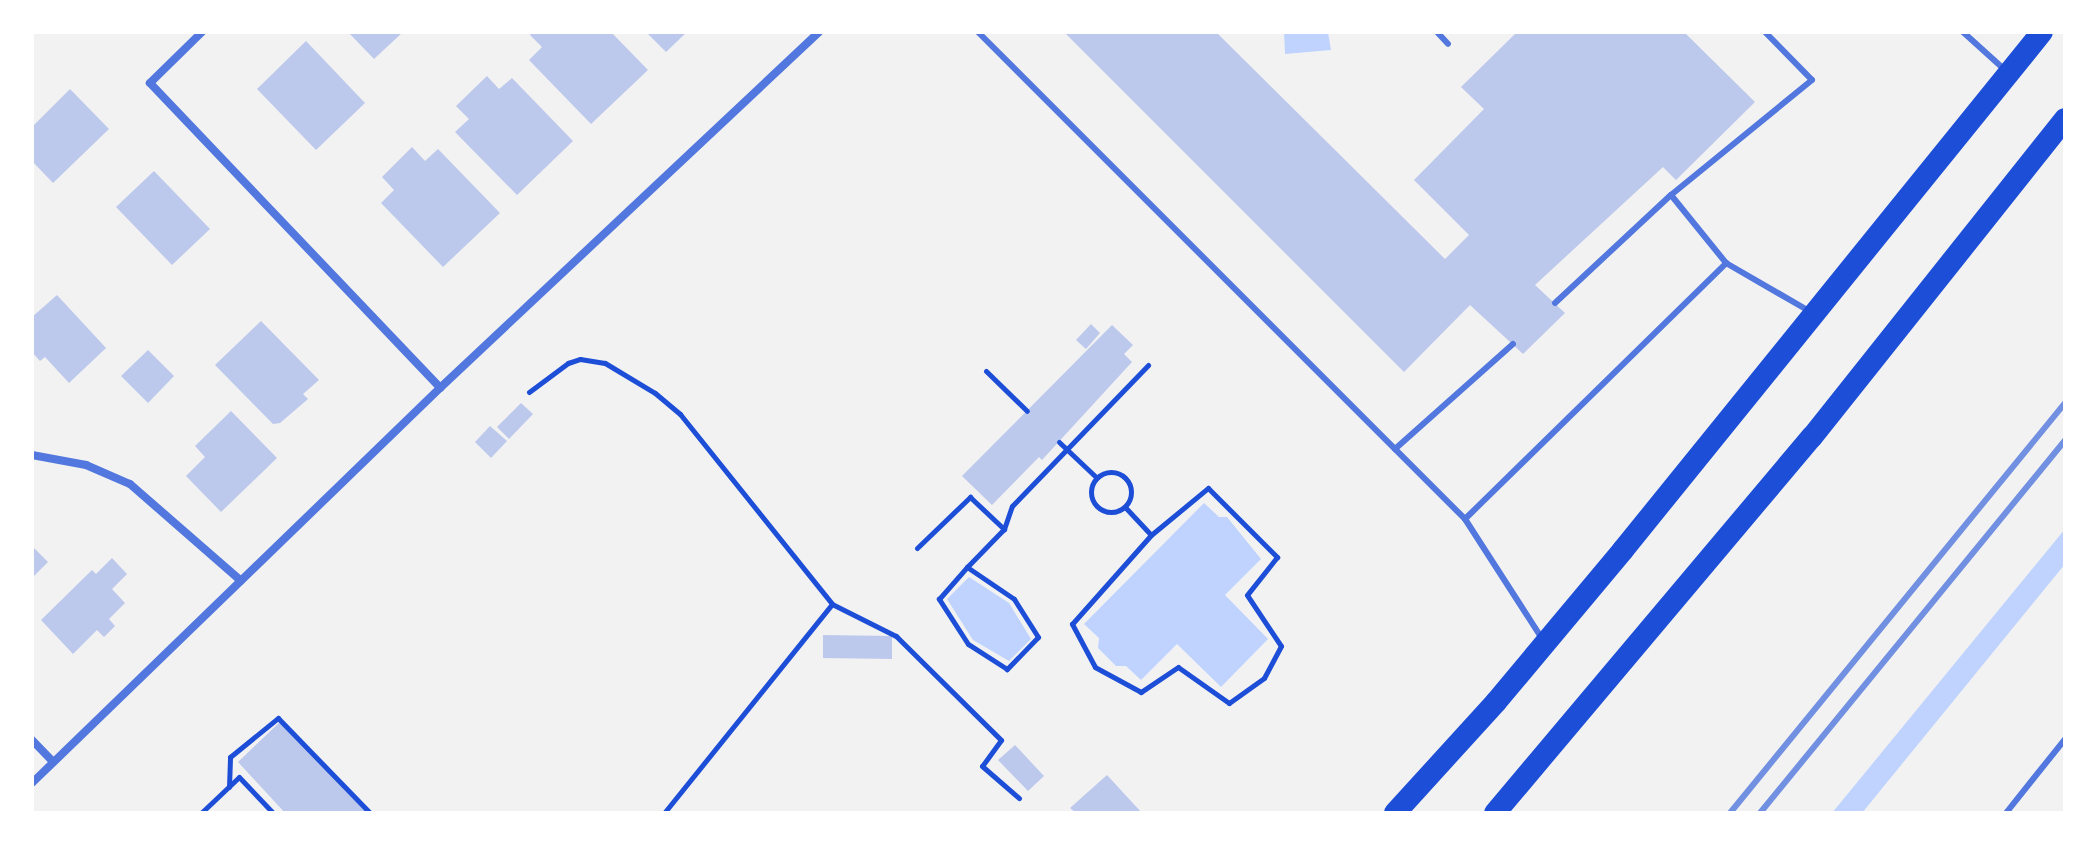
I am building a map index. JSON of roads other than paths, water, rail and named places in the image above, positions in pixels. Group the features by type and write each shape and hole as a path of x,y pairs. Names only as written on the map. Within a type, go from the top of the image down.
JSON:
{"highway":[{"path":"1395,813 1545,644 2042,32"},
{"path":"1495,813 1812,437 2065,119"}],"street":[{"path":"202,32 150,83 440,388"},
{"path":"32,783 440,388 819,32"},
{"path":"32,455 86,465 130,484 241,581"},
{"path":"32,740 53,762"}],"lane":[{"path":"978,32 1465,519 1545,644"},
{"path":"1437,32 1448,44"},
{"path":"1555,303 1671,195 1812,80 1765,32"},
{"path":"1963,32 2008,74"},
{"path":"1671,195 1726,263 1814,314"},
{"path":"1465,519 1726,263"},
{"path":"1395,449 1513,344"},
{"path":"2006,813 2065,739"}],"water":[{"path":"1284,32 1328,32 1331,50 1285,54"},
{"path":"1204,503 1219,517 1227,517 1261,559 1225,595 1268,639 1221,687 1177,644 1141,680 1126,666 1116,666 1098,648 1099,638 1084,624"},
{"path":"2065,529 2065,564 1862,813 1832,813"},
{"path":"969,577 1009,603 1031,639 1009,661 973,640 947,599"}],"railway":[{"path":"1730,813 2065,403"},
{"path":"1760,813 2065,440"}]}
